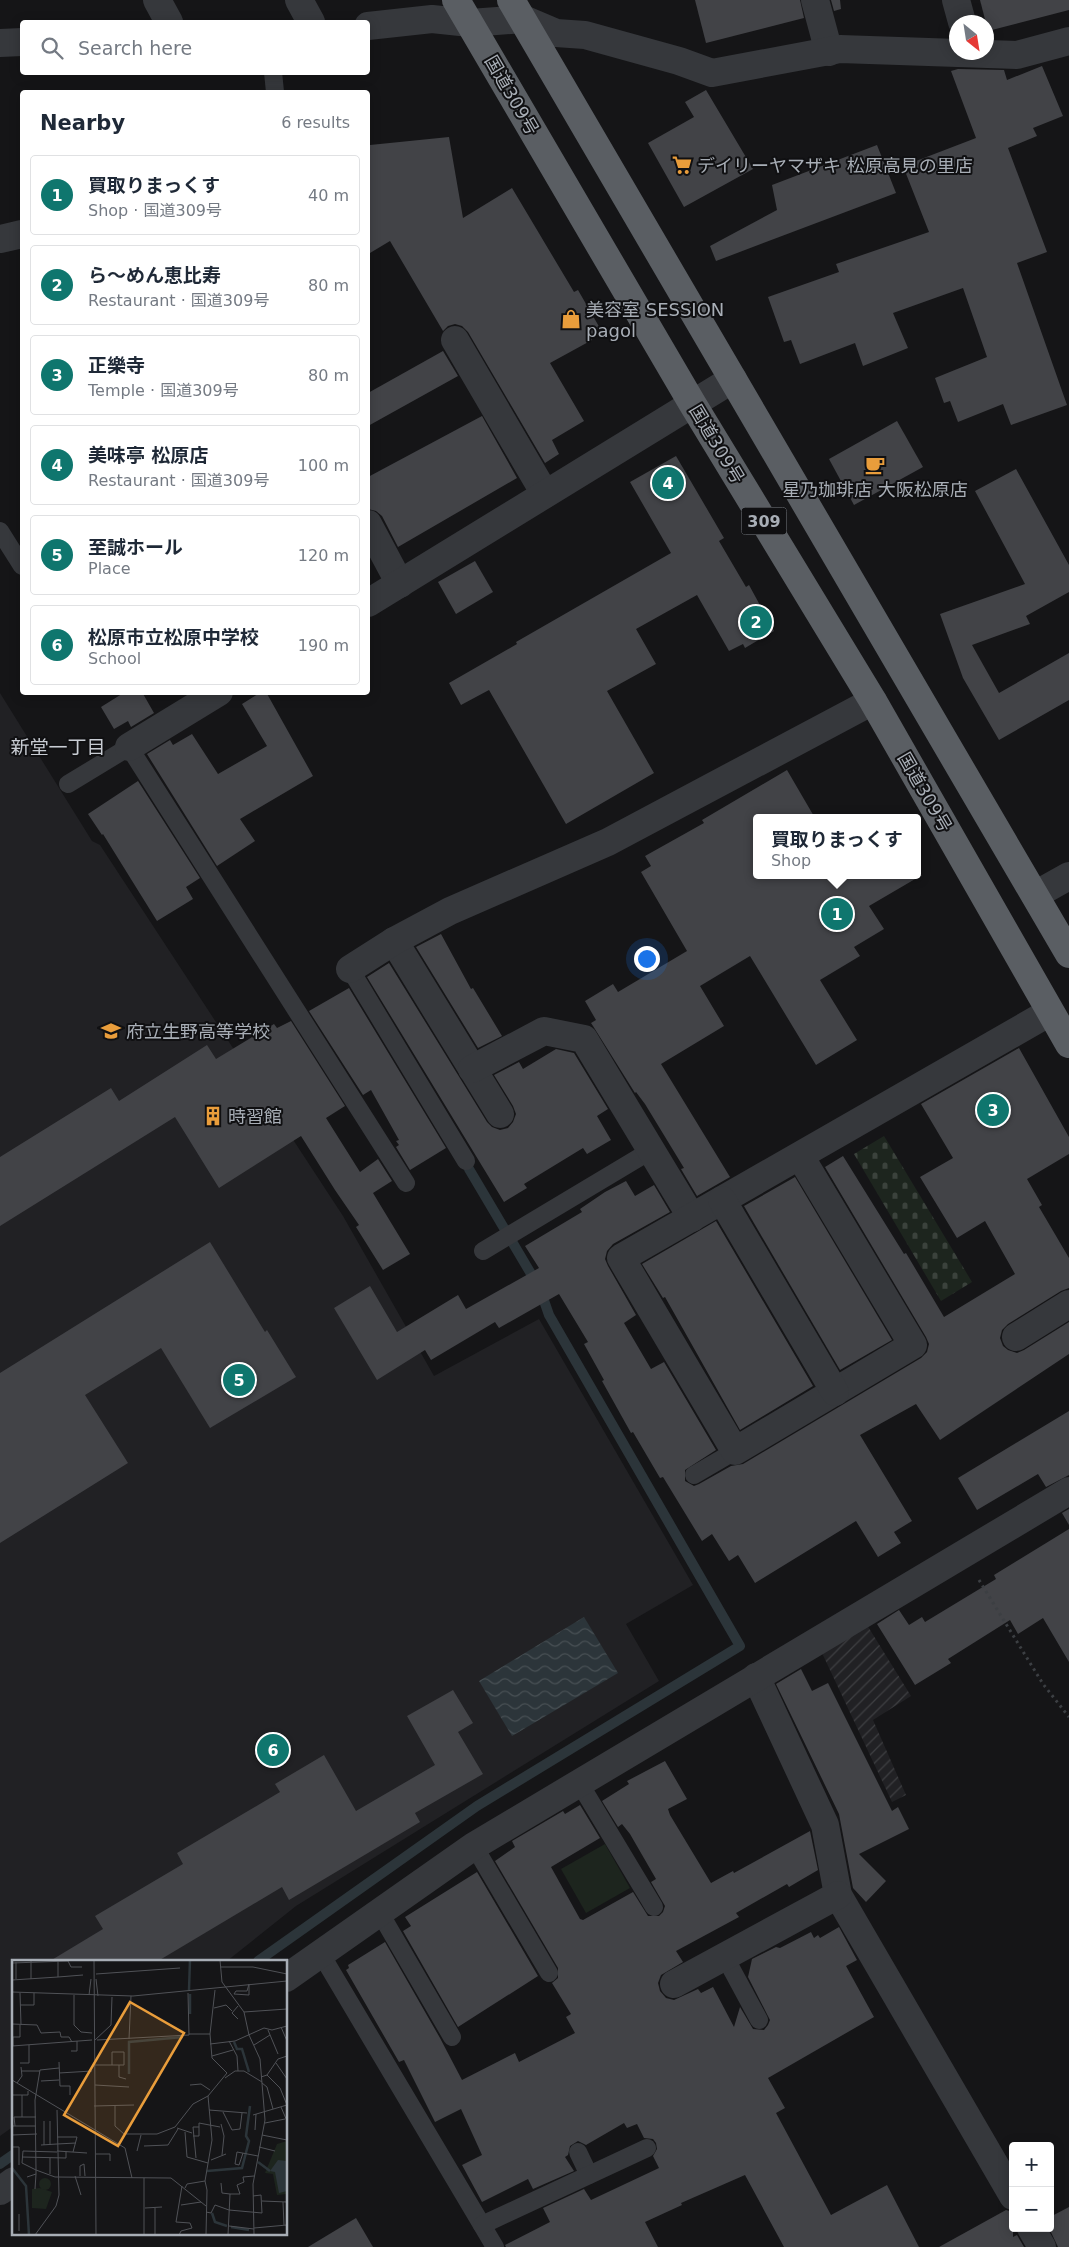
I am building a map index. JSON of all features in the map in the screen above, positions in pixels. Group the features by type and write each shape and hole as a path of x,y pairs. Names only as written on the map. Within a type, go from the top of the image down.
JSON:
{"highway":[{"name":"国道309号","path":"456,0 692,403 872,701 1069,1044"},
{"name":"309","path":"517,10 1069,954"}],"street":[{"path":"157,0 168,20"},
{"path":"299,0 310,20"},
{"path":"815,0 829,52"},
{"path":"956,0 960,15"},
{"path":"370,26 432,19 470,23 517,10 556,33 585,35 679,61 712,73 840,49 949,52"},
{"path":"994,54 1017,55 1069,41"},
{"path":"0,43 20,42"},
{"path":"0,239 20,234"},
{"path":"455,340 545,494"},
{"path":"370,602 733,379"},
{"path":"370,528 400,584"},
{"path":"129,747 191,700 208,695"},
{"path":"350,969 394,941 450,910 608,842 872,701"},
{"path":"1035,896 1069,876"},
{"path":"394,941 500,1114"},
{"path":"800,1156 913,1345 735,1451 621,1258 1050,1012"},
{"path":"472,1069 544,1032 584,1038 650,1151 692,1218"},
{"path":"722,1200 835,1392"},
{"path":"1016,1337 1069,1304"},
{"path":"288,1977 474,1846 1069,1490"},
{"path":"756,1677 825,1825 838,1895 1009,2189"},
{"path":"674,1984 838,1895"},
{"path":"0,2191 12,2182"},
{"path":"1033,2232 1042,2247"}],"lane":[{"path":"273,75 275,90"},
{"path":"0,531 20,563"},
{"path":"68,784 129,747 406,1183"},
{"path":"350,969 466,1161"},
{"path":"483,1252 650,1151"},
{"path":"694,1475 735,1451"},
{"path":"580,1784 654,1907"},
{"path":"474,1846 549,1973"},
{"path":"380,1913 452,2037"},
{"path":"322,1954 495,2247"},
{"path":"725,1957 759,2020"},
{"path":"482,2224 647,2148"},
{"path":"578,2152 589,2175"}],"path":[{"path":"962,1554 1043,1684 1069,1718"}],"shaded area":[{"path":"0,693 92,841 100,845 343,1216 434,1376 539,1319 693,1585 626,1624 659,1681 296,1906 228,1960 12,1960 12,2127 0,2136"},
{"path":"867,1625 911,1696 873,1720 906,1795 892,1802 822,1653"}],"green space":[{"path":"884,1136 972,1282 941,1301 854,1154"},
{"path":"605,1844 630,1888 586,1913 561,1869"}],"water":[{"path":"584,1617 618,1673 512,1736 479,1681"}],"building":[{"path":"695,0 800,0 804,18 706,43"},
{"path":"831,0 840,0 841,9 834,11"},
{"path":"980,0 1069,0 1069,10 994,29 994,15 984,15"},
{"path":"1042,66 1063,116 1033,128 1037,136 1008,148 1047,252 1017,263 1067,405 1011,425 1003,404 958,422 950,401 944,403 935,378 987,357 963,288 893,313 908,348 863,366 855,343 800,364 791,340 784,342 768,297 839,272 836,264 929,232 903,166 976,138 951,71 958,69 1004,70 1007,80"},
{"path":"706,90 753,169 684,207 648,143 694,117 685,102"},
{"path":"449,137 463,218 512,188 574,292 578,290 601,330 590,336 592,340 550,363 584,421 552,440 559,454 545,463 468,332 462,326 455,324 448,326 443,331 390,241 370,253 370,145"},
{"path":"877,145 896,193 716,261 710,246 777,210 772,185"},
{"path":"443,351 458,376 370,425 370,392"},
{"path":"482,416 517,478 398,547 382,516 376,511 370,510 370,476"},
{"path":"897,421 923,467 854,505 829,459"},
{"path":"676,456 724,538 719,541 746,587 749,585 774,631 745,648 743,644 729,651 697,595 636,629 656,664 607,691 654,773 566,824 489,690 461,705 449,683 517,644 516,642 671,553 630,482"},
{"path":"1016,469 1069,565 1069,592 1026,616 1030,624 972,645 999,693 1069,653 1069,700 999,740 963,678 940,614 1025,584 975,491"},
{"path":"475,561 493,592 456,614 438,582"},
{"path":"120,695 144,695 154,713 131,727 128,721 114,729 101,707"},
{"path":"256,695 268,695 313,776 240,819 255,841 217,866 147,754 170,740 173,745 192,734 218,774 267,746 242,704"},
{"path":"787,770 813,814 753,814 753,879 915,879 869,906 884,929 854,947 860,956 820,980 857,1040 816,1065 750,956 700,986 724,1026 661,1064 730,1177 697,1196 681,1169 684,1168 645,1104 635,1093 591,1023 596,1020 585,1001 613,984 618,992 687,951 641,872 651,866 645,856 704,823 702,820"},
{"path":"138,781 200,878 186,887 193,899 157,921 103,834 88,814"},
{"path":"441,934 471,989 473,988 502,1036 478,1048 416,947"},
{"path":"389,963 487,1122 492,1127 500,1130 508,1128 516,1114 494,1075 519,1062 523,1069 556,1049 574,1053 608,1109 597,1116 611,1140 587,1154 583,1148 524,1184 527,1188 504,1202 367,977"},
{"path":"349,988 446,1148 410,1170 396,1147 399,1145 396,1141 399,1140 371,1090 363,1095 309,1011"},
{"path":"291,1021 345,1106 326,1118 360,1172 378,1159 392,1181 373,1193 410,1254 383,1270 356,1227 359,1225 301,1136 219,1188 175,1117 0,1226 0,1157 111,1088 119,1101 207,1045 216,1059 274,1024 277,1028"},
{"path":"1019,1048 1069,1137 1069,1154 1027,1179 1042,1205 1039,1207 1069,1258 1069,1288 1008,1324 1002,1330 1000,1338 1003,1346 1017,1353 1069,1322 1069,1354 940,1440 916,1404 860,1435 912,1521 894,1532 901,1543 878,1557 856,1521 755,1583 738,1555 729,1561 712,1534 702,1541 663,1477 660,1478 633,1432 631,1433 584,1344 588,1342 559,1294 499,1328 495,1322 431,1360 425,1350 377,1380 334,1308 370,1286 397,1332 458,1295 466,1309 539,1268 525,1246 582,1212 580,1209 605,1192 626,1181 635,1196 654,1185 670,1212 613,1244 607,1251 605,1259 636,1315 624,1323 651,1369 664,1362 716,1450 685,1470 685,1481 694,1486 731,1466 743,1464 921,1358 927,1352 929,1344 926,1337 825,1167 843,1156 904,1254 906,1253 944,1317 1015,1274 985,1221 957,1238 920,1177 953,1158 921,1104"},
{"path":"795,1177 892,1340 840,1370 744,1206"},
{"path":"716,1221 813,1386 740,1430 665,1297 663,1298 642,1264"},
{"path":"210,1242 265,1332 267,1330 296,1377 210,1428 161,1348 85,1395 128,1463 0,1543 0,1373"},
{"path":"1069,1411 1069,1475 1046,1487 1038,1474 977,1510 958,1478"},
{"path":"1069,1509 1069,1525 1062,1513"},
{"path":"1069,1529 1069,1662 1043,1618 1018,1634 1010,1620 948,1659 951,1663 915,1685 877,1624 899,1610 909,1625 922,1617 925,1622 996,1579 994,1575"},
{"path":"801,1669 812,1691 828,1683 892,1811 898,1807 909,1829 859,1854 886,1881 866,1902 853,1888 839,1814 776,1684"},
{"path":"453,1690 473,1723 458,1732 483,1774 415,1813 420,1822 289,1900 282,1887 160,1960 52,1960 103,1929 95,1916 183,1864 177,1853 280,1792 275,1784 324,1755 356,1811 435,1765 407,1716"},
{"path":"665,1761 687,1799 668,1809 670,1815 711,1883 733,1871 734,1873 810,1831 818,1870 789,1887 787,1884 736,1913 739,1917 676,1951 683,1962 661,1975 658,1983 660,1991 666,1998 674,2000 698,1989 701,1993 713,1987 734,2027 740,2007 753,2029 764,2030 770,2020 748,1977 752,1959 776,1947 780,1948 811,1932 814,1938 818,1935 820,1938 839,1927 857,1960 846,1966 874,2017 768,2078 785,2108 776,2113 831,2215 887,2185 919,2247 784,2247 745,2175 681,2203 682,2205 645,2222 658,2247 506,2247 505,2245 550,2222 543,2208 584,2189 591,2200 659,2168 653,2156 657,2149 656,2143 653,2139 644,2138 637,2124 627,2128 624,2123 586,2145 578,2141 570,2146 568,2155 565,2157 574,2171 533,2189 528,2179 482,2202 462,2165 482,2155 461,2109 435,2122 404,2060 399,2062 346,1970 349,1968 348,1965 385,1942 462,2080 515,2053 519,2062 575,2033 566,2017 571,2014 552,1983 558,1978 558,1968 495,1861 515,1847 512,1841 563,1811 565,1814 580,1805 600,1838 551,1867 580,1919 583,1920 633,1892 648,1916 659,1916 665,1906 651,1882 656,1879 630,1834 622,1824 618,1827 602,1801 629,1784 627,1781"},
{"path":"477,1872 538,1976 458,2027 403,1931 411,1926 405,1917"},
{"path":"1069,2207 1069,2247 1058,2247 1051,2232 1054,2232 1054,2215"},
{"path":"1006,2210 1009,2211 1009,2232 1013,2232 1013,2237 1017,2235 1024,2247 939,2247"},
{"path":"356,2218 373,2247 308,2247"}],"waterway":[{"path":"259,1960 477,1806 740,1646 549,1315 540,1289 469,1169"},
{"path":"0,2164 12,2155"}],"place":[{"name":"デイリーヤマザキ 松原高見の里店","path":"682,165"},
{"name":"美容室 SESSION pagol","path":"571,319"},
{"name":"星乃珈琲店 大阪松原店","path":"875,465"},
{"name":"美味亭 松原店","path":"668,483"},
{"name":"ら～めん恵比寿","path":"756,622"},
{"name":"買取りまっくす","path":"837,914"},
{"name":"府立生野高等学校","path":"111,1031"},
{"name":"正樂寺","path":"993,1110"},
{"name":"時習館","path":"213,1116"},
{"name":"至誠ホール","path":"239,1380"},
{"name":"松原市立松原中学校","path":"273,1750"}],"district":[{"name":"新堂一丁目","path":"58,747"}]}
